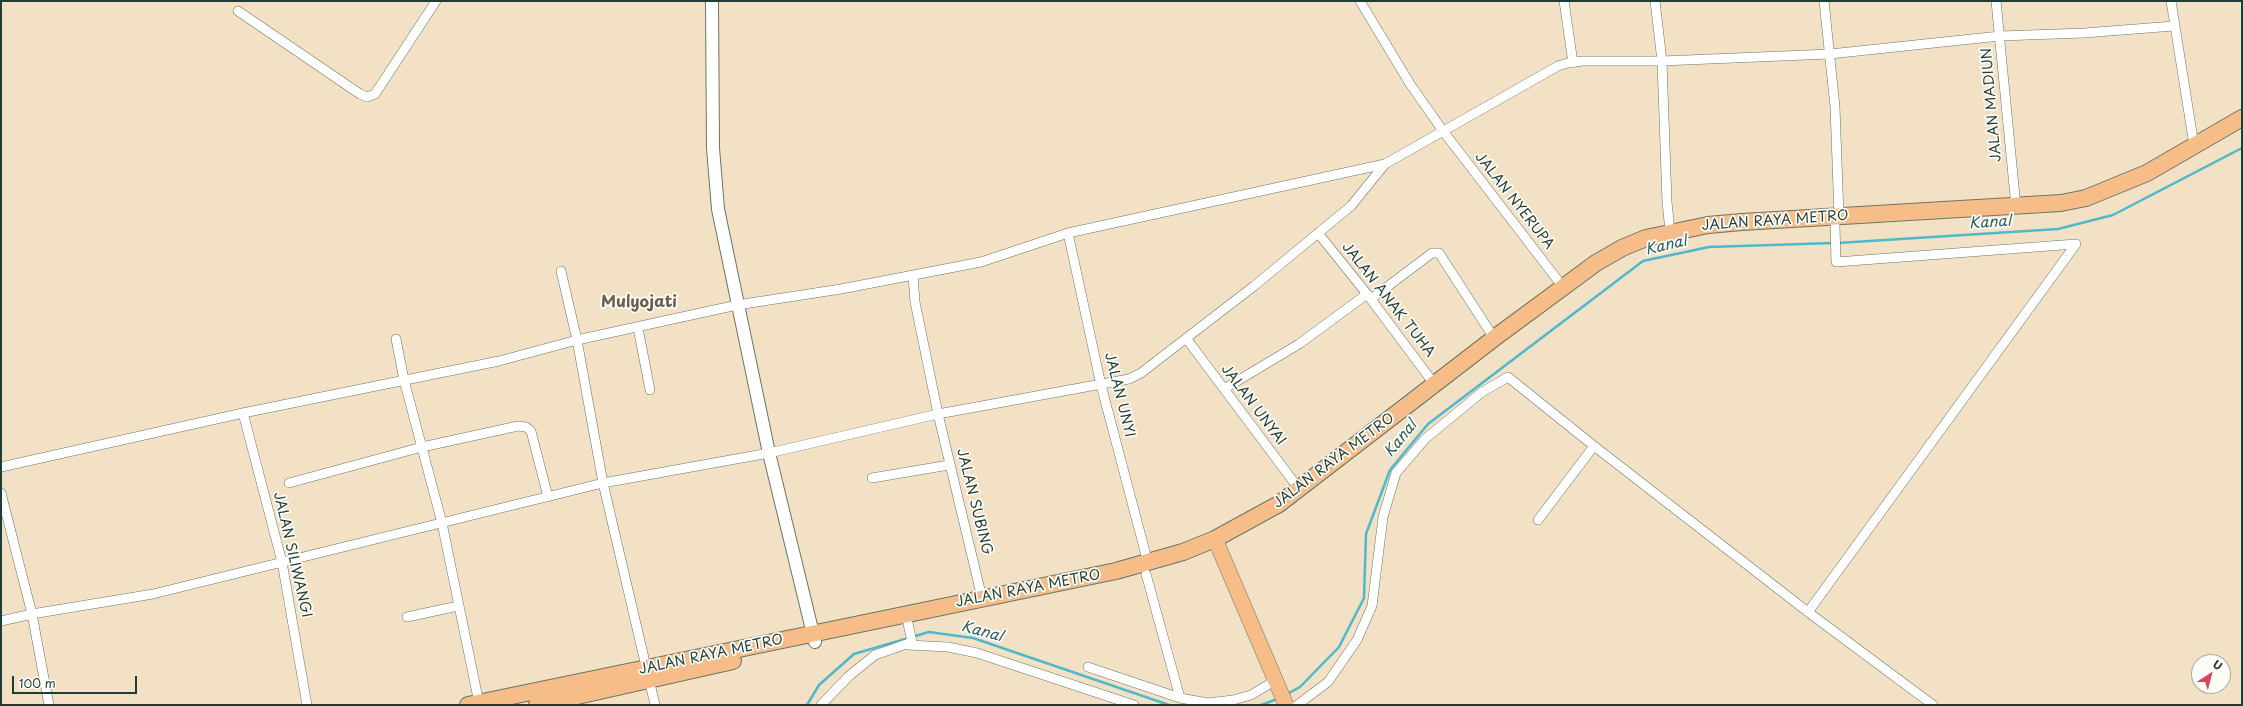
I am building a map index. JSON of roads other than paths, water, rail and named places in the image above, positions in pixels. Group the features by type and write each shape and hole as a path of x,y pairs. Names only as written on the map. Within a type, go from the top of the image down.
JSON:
{"highway":[{"path":"537,705 648,675 814,638 908,622 1045,595 1147,568 1216,543 1266,522 1304,496 1442,392 1509,337 1604,268 1651,245 1709,230 1739,227 1837,220 2015,216 2061,212 2090,207 2125,194 2153,181 2203,146 2241,123"},
{"name":"JALAN RAYA METRO","path":"1216,543 1299,490 1494,338 1596,263 1622,248 1646,238 1670,231 1708,225 1837,220 2061,203 2086,198 2147,173 2203,146"},
{"name":"JALAN RAYA METRO","path":"814,638 982,598 1147,568"},
{"name":"JALAN RAYA METRO","path":"474,704 648,675"}],"main road":[{"path":"1216,543 1277,683 1290,705"}],"street":[{"path":"238,11 360,94 367,97 375,94 436,1"},
{"path":"712,1 714,155 718,209 769,453 814,638"},
{"name":"JALAN NYERUPA","path":"1360,1 1410,84 1443,131 1563,287"},
{"path":"1564,1 1573,63"},
{"path":"1655,1 1662,61 1667,202 1670,231"},
{"path":"1808,612 2076,244 1836,262 1837,220 1830,54 1824,1"},
{"name":"JALAN MADIUN","path":"1996,1 2016,207"},
{"path":"2171,1 2174,26 2203,146"},
{"path":"1,467 243,413 499,361 576,340 638,328 737,305 913,276 982,262 1068,233 1385,164 1558,66 1573,63 1830,54 2000,36 2084,33 2174,26"},
{"path":"1,621 32,614 153,594 604,482 769,453 938,414 1101,385 1136,377 1254,286 1351,206 1385,164"},
{"name":"JALAN ANAK TUHA","path":"1318,232 1435,385"},
{"name":"JALAN UNYI","path":"1068,233 1101,385 1180,698"},
{"path":"1224,389 1299,344 1432,253 1439,253 1494,338"},
{"path":"561,271 604,482 655,705"},
{"name":"JALAN SUBING","path":"913,276 915,302 938,414 982,598"},
{"path":"638,328 650,390"},
{"name":"JALAN UNYAI","path":"1186,338 1299,490"},
{"path":"396,340 404,380 442,523 458,606 474,704"},
{"path":"1290,705 1328,682 1358,640 1372,606 1383,517 1396,473 1425,439 1482,392 1508,377 1594,446 1808,612 1933,705"},
{"name":"JALAN SILIWANGI","path":"243,413 282,562 307,705"},
{"path":"289,483 422,447 518,426 526,427 532,431 548,497"},
{"path":"1538,520 1594,446"},
{"path":"872,478 949,465"},
{"path":"1,493 32,614 49,705"},
{"path":"407,618 458,606"},
{"path":"908,622 910,642"},
{"path":"821,705 849,676 875,655 910,642 948,647 977,654 1134,705"},
{"path":"1088,667 1180,698 1208,703 1233,700 1251,695 1277,683"}],"waterway":[{"name":"Kanal","path":"1838,243 2058,229 2113,215 2242,148"},
{"name":"Kanal","path":"1287,694 1300,687 1339,647 1364,598 1366,534 1390,470 1428,424 1643,261 1709,247 1833,243"},
{"name":"Kanal","path":"807,705 819,685 854,654 929,632 973,638 1169,705"},
{"name":"Kanal","path":"1261,705 1277,699"}],"district":[{"name":"Mulyojati","path":"639,303"}]}
